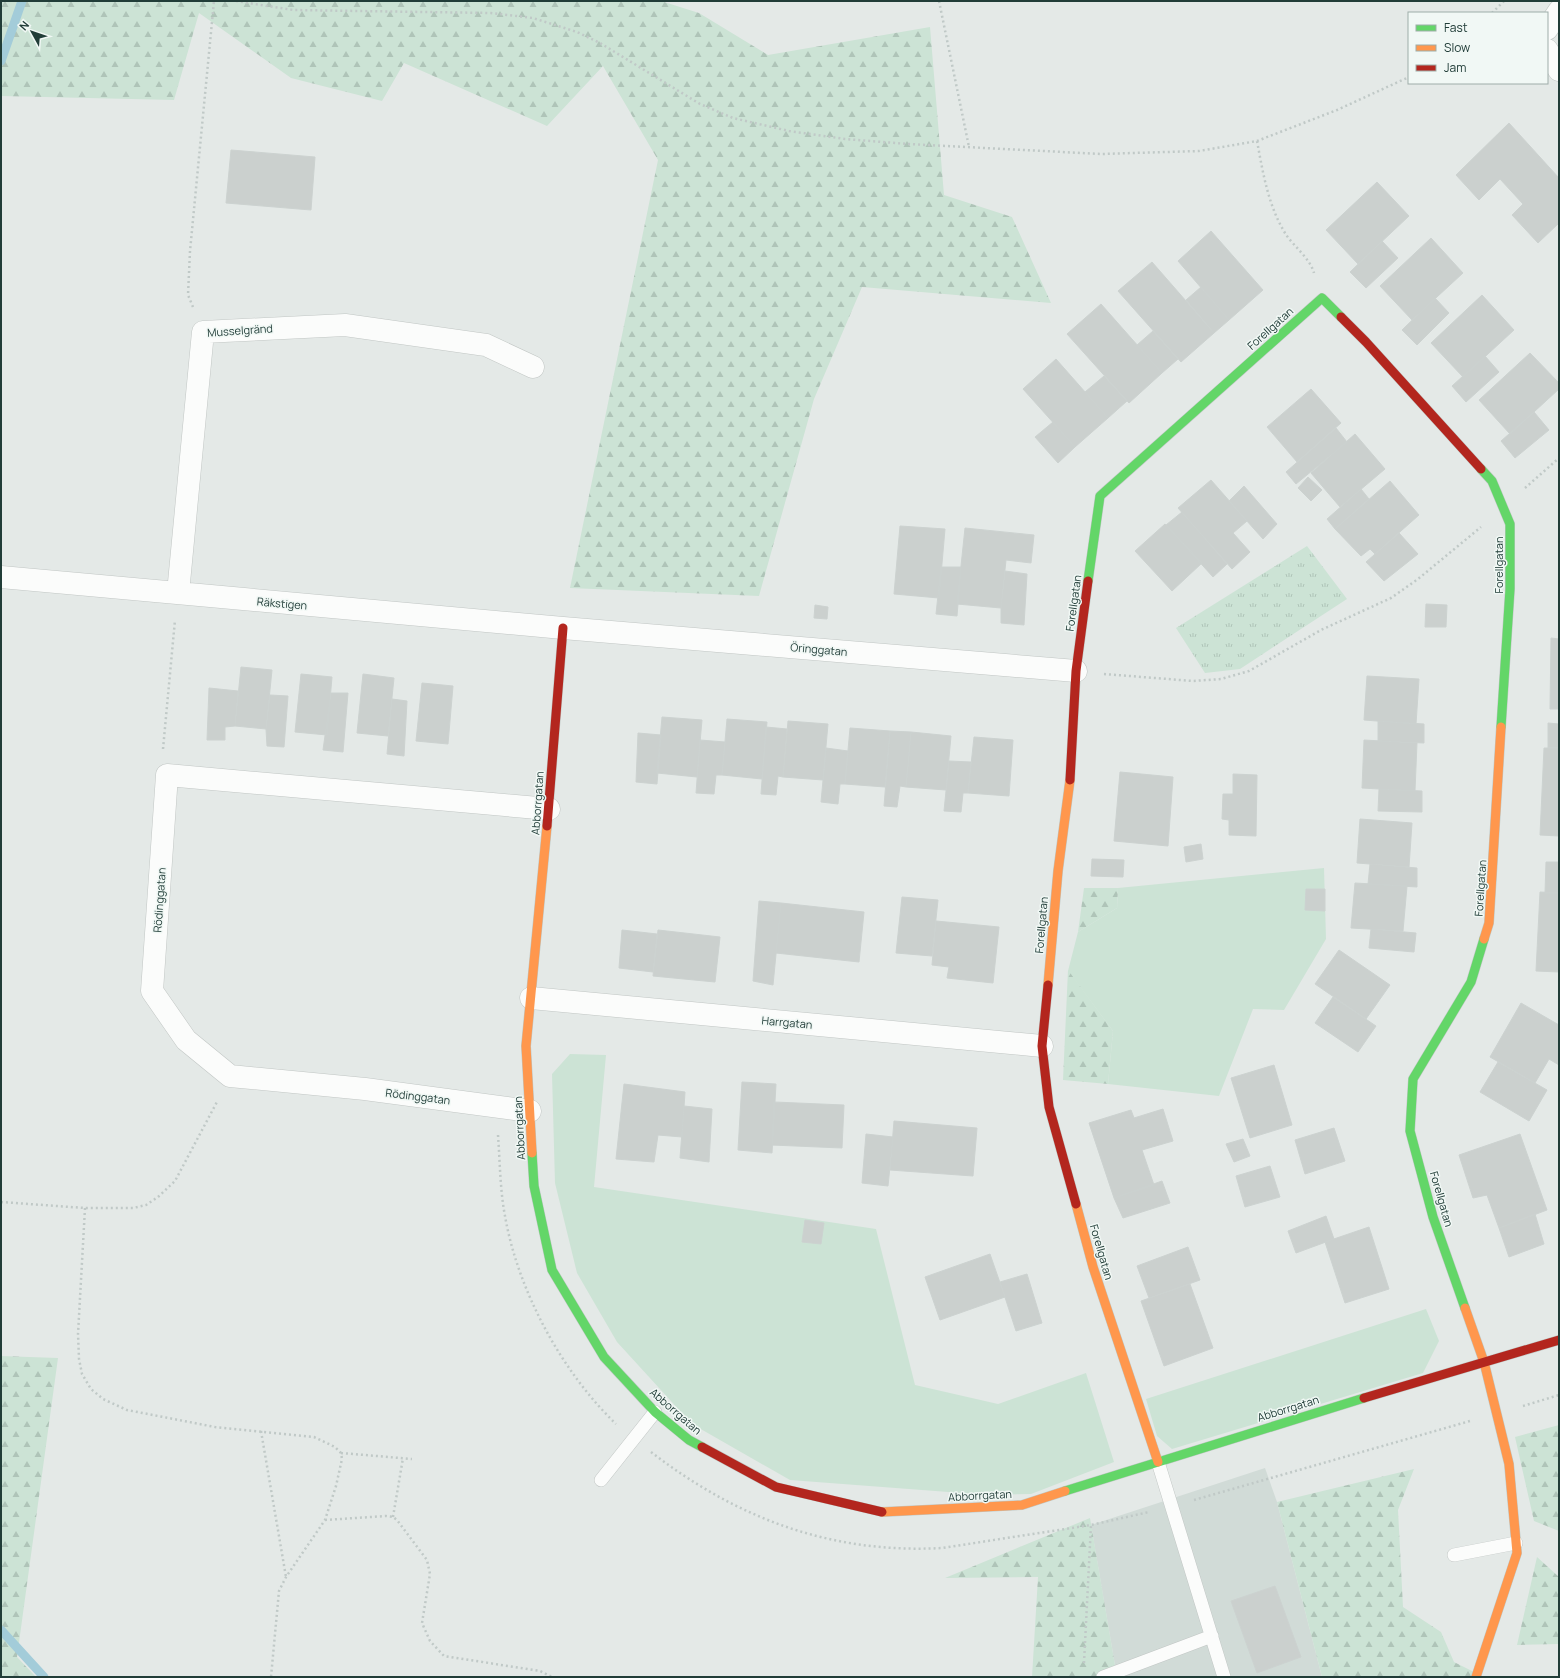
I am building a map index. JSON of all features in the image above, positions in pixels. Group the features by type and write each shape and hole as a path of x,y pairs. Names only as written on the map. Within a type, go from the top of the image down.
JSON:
{"street":[{"path":"1548,28 1559,11"},
{"path":"1548,52 1559,70"},
{"name":"Forellgatan","path":"1158,1462 1093,1267 1049,1107 1042,1046 1058,871 1069,795 1076,671 1100,496 1322,298 1371,348 1492,481 1510,524 1510,589 1490,923 1471,982 1413,1079 1410,1131 1433,1217 1484,1362"},
{"name":"Musselgränd","path":"178,593 203,332 344,324 486,345 533,367"},
{"name":"Räkstigen","path":"1,577 563,628"},
{"name":"Öringgatan","path":"563,628 1076,671"},
{"name":"Abborrgatan","path":"563,628 549,809 526,1046 534,1186 552,1270 604,1357 655,1412 689,1440 776,1488 879,1512 1022,1505 1268,1427 1559,1340"},
{"path":"167,775 549,809"},
{"name":"Rödinggatan","path":"167,775 152,991 186,1040 230,1076 365,1089 530,1111"},
{"name":"Harrgatan","path":"531,998 1042,1046"},
{"path":"1476,1677 1517,1553 1509,1464 1484,1362"}],"lane":[{"path":"601,1480 655,1412"},
{"path":"1158,1462 1224,1677"},
{"path":"1454,1555 1516,1543"},
{"path":"1103,1677 1212,1636"}],"path":[{"path":"203,332 188,295 193,219 214,1"},
{"path":"236,1 292,10 491,13 533,18 577,32 600,43 700,104 733,118 789,131 845,139 1101,154 1199,151 1256,141 1337,110 1408,77"},
{"path":"939,1 969,147"},
{"path":"1493,12 1504,1"},
{"path":"1256,141 1271,204 1286,234 1314,270 1322,298"},
{"path":"1076,671 1192,681 1221,679 1249,671 1321,630 1391,598 1418,578 1503,508 1559,458"},
{"path":"167,775 162,755 178,593"},
{"path":"1,1202 85,1208 133,1208 146,1205 158,1197 175,1180 183,1169 230,1076"},
{"path":"498,1106 501,1188 505,1217 512,1248 525,1286 541,1320 574,1375 605,1414 670,1467 730,1503 765,1520 789,1529 842,1542 920,1549 942,1548 1091,1525 1171,1506 1559,1395"},
{"path":"85,1208 78,1334 79,1359 82,1374 91,1389 103,1399 127,1410 215,1427 314,1437 335,1447 341,1453 342,1459 336,1486 325,1520 286,1577 279,1591 270,1677"},
{"path":"261,1431 286,1577"},
{"path":"341,1453 412,1459"},
{"path":"393,1517 403,1458"},
{"path":"325,1520 379,1516 393,1517 404,1528 428,1560 430,1574 422,1623 430,1641 444,1656 540,1671 552,1677"},
{"path":"1084,1669 1091,1525"}],"shaded area":[{"path":"1265,1468 1277,1502 1322,1677 1117,1677 1091,1525"}],"green space":[{"path":"1,1 661,1 699,13 768,55 930,27 944,195 1012,217 1051,303 862,287 814,399 759,596 570,588 658,160 603,66 547,126 404,63 382,101 291,78 199,13 174,100 1,96"},
{"path":"1307,546 1347,599 1240,669 1205,673 1176,628"},
{"path":"1324,868 1326,939 1284,1010 1253,1009 1219,1096 1108,1084 1113,1031 1068,971 1078,932 1117,908 1118,888"},
{"path":"1084,888 1118,888 1117,908 1078,932"},
{"path":"1068,970 1113,1031 1108,1084 1063,1080"},
{"path":"570,1054 606,1055 594,1187 876,1229 915,1385 998,1404 1086,1373 1114,1462 1031,1494 988,1495 790,1480 692,1424 617,1342 577,1273 555,1183 552,1074"},
{"path":"1426,1309 1439,1341 1423,1373 1172,1449 1157,1436 1146,1399"},
{"path":"1,1356 58,1358 17,1657 36,1677 1,1677"},
{"path":"1559,1425 1559,1531 1534,1521 1515,1437"},
{"path":"1414,1469 1398,1510 1403,1607 1441,1632 1454,1662 1484,1677 1322,1677 1277,1502"},
{"path":"1090,1518 1117,1677 1032,1677 1038,1577 945,1578"},
{"path":"1537,1557 1559,1577 1559,1644 1517,1645"}],"building":[{"path":"1509,123 1559,178 1559,223 1538,243 1512,215 1523,204 1500,179 1479,200 1456,175"},
{"path":"231,150 315,157 311,210 226,203"},
{"path":"1377,182 1409,216 1358,264 1326,230"},
{"path":"1211,231 1263,290 1229,320 1178,261"},
{"path":"1431,238 1463,273 1412,320 1380,286"},
{"path":"1382,241 1398,258 1366,288 1350,272"},
{"path":"1152,262 1214,333 1181,362 1118,291"},
{"path":"1201,287 1229,320 1214,333 1186,300"},
{"path":"1482,295 1514,330 1463,377 1431,343"},
{"path":"1435,298 1449,313 1417,345 1402,330"},
{"path":"1101,304 1162,373 1129,403 1067,334"},
{"path":"1153,331 1178,359 1162,373 1137,345"},
{"path":"1530,353 1559,383 1559,389 1510,434 1479,400"},
{"path":"1485,356 1499,372 1466,402 1452,386"},
{"path":"1056,359 1108,418 1075,447 1023,389"},
{"path":"1104,376 1127,401 1108,418 1085,392"},
{"path":"1311,389 1341,423 1297,462 1267,427"},
{"path":"1534,412 1549,430 1515,458 1501,441"},
{"path":"1053,422 1075,447 1058,463 1035,437"},
{"path":"1336,428 1347,442 1296,484 1286,472"},
{"path":"1355,434 1385,469 1340,507 1311,473"},
{"path":"1308,477 1322,490 1311,501 1298,488"},
{"path":"1211,480 1247,521 1233,533 1250,552 1232,569 1178,508"},
{"path":"1390,481 1419,515 1375,554 1370,549 1361,556 1335,529"},
{"path":"1244,486 1277,524 1263,539 1229,501"},
{"path":"1361,489 1369,499 1335,529 1327,519"},
{"path":"1182,512 1227,564 1213,577 1166,525"},
{"path":"1165,524 1202,563 1172,591 1135,551"},
{"path":"900,526 945,529 939,598 894,594"},
{"path":"965,528 1034,535 1031,563 1006,560 1001,608 957,604"},
{"path":"1399,533 1418,554 1384,581 1366,562"},
{"path":"941,567 961,567 957,616 936,614"},
{"path":"1005,571 1027,574 1024,625 1001,623"},
{"path":"1426,604 1447,605 1446,627 1425,627"},
{"path":"815,605 828,607 827,619 814,618"},
{"path":"1551,638 1559,639 1559,709 1550,709"},
{"path":"241,667 272,670 266,729 235,726"},
{"path":"301,674 332,677 327,735 295,732"},
{"path":"363,674 394,678 388,736 357,733"},
{"path":"1367,676 1419,679 1416,724 1364,720"},
{"path":"422,683 453,686 448,744 416,741"},
{"path":"209,688 238,691 235,726 225,727 225,740 207,740"},
{"path":"331,693 348,693 343,752 323,750"},
{"path":"270,695 288,696 284,747 267,746 266,729"},
{"path":"392,699 407,701 404,756 387,754"},
{"path":"662,717 702,720 697,777 657,773"},
{"path":"727,719 767,722 762,779 722,775"},
{"path":"788,721 828,724 823,780 783,777"},
{"path":"1378,721 1424,724 1424,743 1378,741"},
{"path":"1548,723 1559,724 1559,748 1548,748"},
{"path":"766,727 787,729 783,777 778,776 776,795 761,794"},
{"path":"850,728 890,731 885,787 845,784"},
{"path":"890,731 911,732 906,787 900,786 897,807 884,806"},
{"path":"911,732 951,736 946,790 906,787"},
{"path":"638,733 661,735 657,784 636,782"},
{"path":"974,737 1013,740 1009,796 968,793"},
{"path":"700,740 725,742 722,775 716,775 714,794 696,793"},
{"path":"1364,740 1417,743 1415,791 1362,788"},
{"path":"826,748 848,751 845,784 840,784 838,804 821,802"},
{"path":"1544,748 1559,748 1559,836 1540,835"},
{"path":"949,761 971,762 968,793 963,793 961,812 944,811"},
{"path":"1120,772 1173,777 1168,846 1114,841"},
{"path":"1233,774 1257,775 1256,836 1229,835 1229,820 1222,819 1223,794 1233,794"},
{"path":"1379,789 1422,791 1422,812 1378,811"},
{"path":"1360,819 1412,823 1409,867 1357,863"},
{"path":"1201,844 1203,859 1186,862 1184,847"},
{"path":"1092,859 1124,860 1123,877 1091,876"},
{"path":"1546,862 1559,862 1559,893 1545,893"},
{"path":"1370,864 1417,868 1417,887 1368,884"},
{"path":"1355,883 1407,886 1403,931 1351,928"},
{"path":"1306,889 1325,889 1325,911 1305,910"},
{"path":"1540,892 1559,893 1559,972 1536,971"},
{"path":"902,897 938,900 932,956 896,953"},
{"path":"759,901 781,903 773,985 753,981"},
{"path":"781,903 864,912 859,962 776,953"},
{"path":"936,921 999,927 993,983 947,978 949,967 932,965"},
{"path":"1371,929 1416,933 1414,952 1369,948"},
{"path":"622,930 657,934 653,972 619,968"},
{"path":"658,930 720,937 715,982 653,976"},
{"path":"1339,950 1390,985 1366,1019 1315,984"},
{"path":"1333,997 1376,1026 1358,1052 1315,1023"},
{"path":"1521,1003 1559,1025 1559,1065 1549,1059 1535,1083 1490,1057"},
{"path":"1498,1062 1547,1090 1529,1121 1480,1092"},
{"path":"1274,1065 1292,1125 1250,1138 1231,1078"},
{"path":"742,1082 776,1084 772,1153 738,1150"},
{"path":"624,1084 685,1092 682,1137 658,1135 654,1162 616,1159"},
{"path":"774,1102 844,1105 842,1148 772,1145"},
{"path":"684,1106 712,1109 709,1162 680,1158"},
{"path":"1163,1109 1173,1141 1142,1150 1154,1185 1114,1198 1089,1123 1131,1110 1134,1118"},
{"path":"894,1121 977,1128 973,1176 890,1170"},
{"path":"1334,1128 1345,1161 1305,1174 1295,1140"},
{"path":"866,1134 893,1137 888,1186 862,1183"},
{"path":"1520,1134 1547,1210 1499,1228 1487,1195 1473,1198 1459,1155"},
{"path":"1243,1139 1250,1156 1234,1162 1226,1144"},
{"path":"1270,1166 1280,1197 1245,1207 1236,1176"},
{"path":"1162,1181 1170,1203 1123,1218 1114,1198"},
{"path":"1535,1214 1544,1244 1509,1257 1499,1228"},
{"path":"1326,1216 1334,1239 1296,1253 1288,1231"},
{"path":"805,1220 824,1223 821,1244 802,1242"},
{"path":"1369,1227 1389,1289 1345,1303 1325,1242"},
{"path":"1188,1247 1200,1280 1149,1298 1137,1266"},
{"path":"990,1254 1005,1297 940,1320 925,1277"},
{"path":"1027,1274 1042,1323 1016,1331 1000,1282"},
{"path":"1190,1284 1213,1348 1164,1366 1141,1301"},
{"path":"1275,1586 1301,1657 1257,1673 1231,1601"}],"waterway":[{"path":"1,61 22,1"},
{"path":"1,1630 44,1677"}],"traffic: fast":[{"path":"1088,581 1100,496 1322,298 1341,317"},
{"path":"1481,469 1492,481 1510,524 1510,589 1501,727"},
{"path":"1465,1308 1433,1217 1410,1131 1413,1079 1471,982 1484,939"},
{"path":"532,1153 534,1186 552,1270 604,1357 655,1412 689,1440 702,1447"},
{"path":"1065,1491 1364,1398"}],"traffic: slow":[{"path":"1484,939 1489,923 1501,727"},
{"path":"1048,985 1058,871 1070,780"},
{"path":"532,1153 526,1046 547,826"},
{"path":"1076,1204 1093,1267 1158,1462"},
{"path":"1465,1308 1484,1362 1509,1464 1517,1553 1476,1677"},
{"path":"882,1512 1022,1505 1065,1491"}],"traffic: jam":[{"path":"1341,317 1366,342 1481,469"},
{"path":"1070,780 1076,671 1088,581"},
{"path":"547,826 563,628"},
{"path":"1048,985 1042,1046 1049,1107 1076,1204"},
{"path":"1364,1398 1559,1340"},
{"path":"702,1447 776,1487 882,1512"}]}
